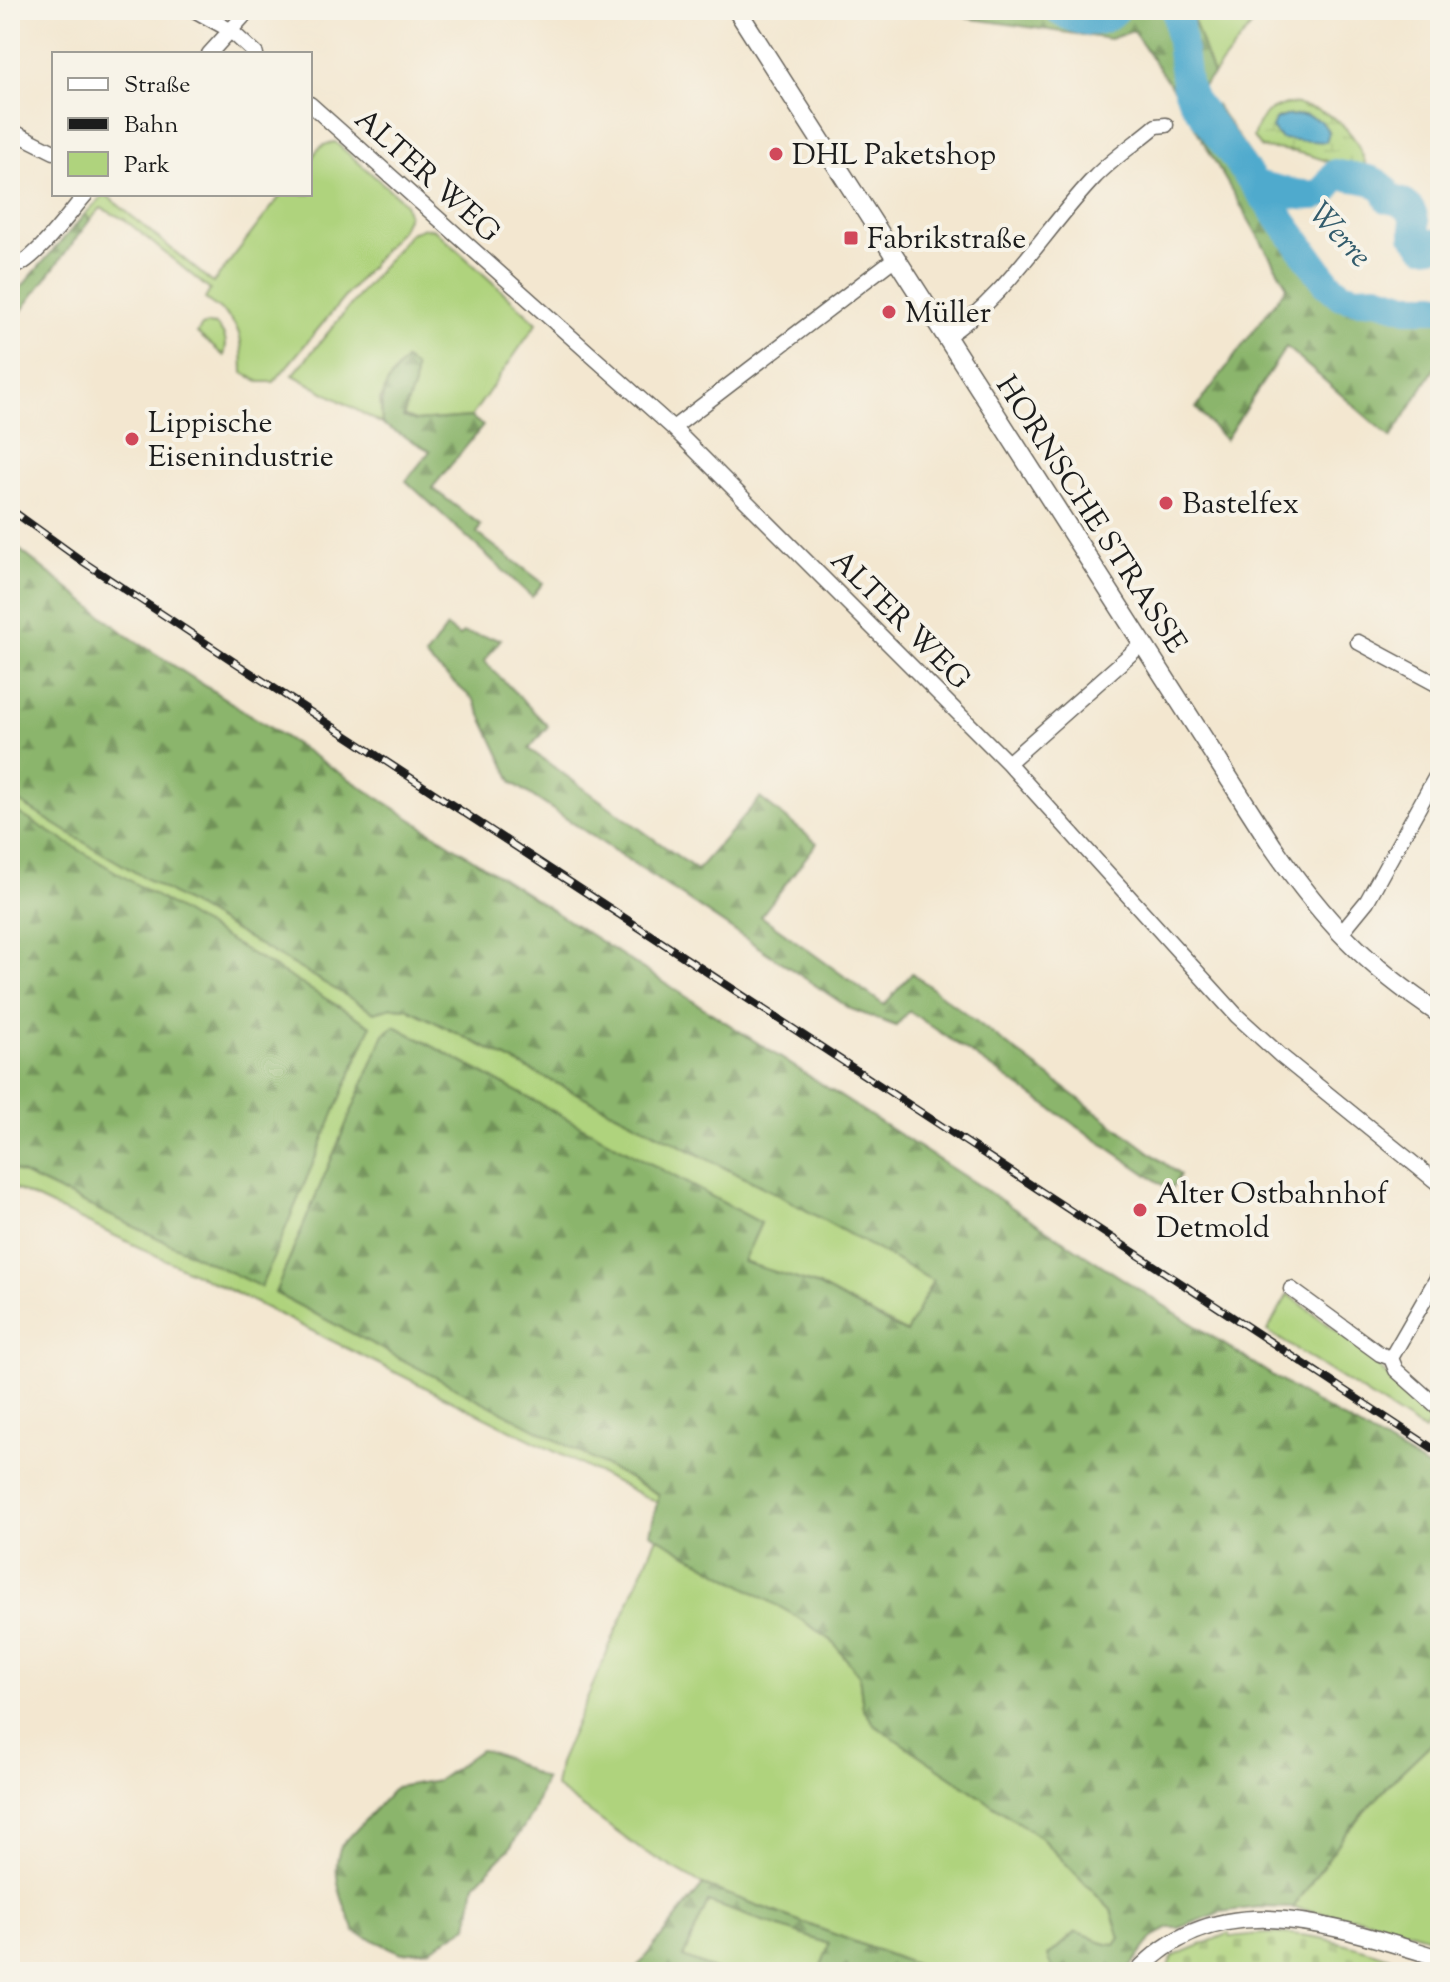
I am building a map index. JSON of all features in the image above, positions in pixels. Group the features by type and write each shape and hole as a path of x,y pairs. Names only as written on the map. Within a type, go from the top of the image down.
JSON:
{"main road":[{"name":"HORNSCHE STRASSE","path":"737,10 894,259 1305,893 1340,934 1382,972 1440,1014"}],"street":[{"path":"194,10 230,30 254,52"},
{"path":"211,52 249,10"},
{"name":"ALTER WEG","path":"312,106 673,428 1008,763 1237,1016 1281,1056 1440,1185"},
{"path":"945,337 971,318 1046,238 1095,177 1156,126 1166,125"},
{"path":"10,130 52,151"},
{"path":"10,268 19,267 31,256 84,196"},
{"path":"673,428 894,259"},
{"path":"1358,642 1440,686"},
{"path":"1008,763 1142,644"},
{"path":"1340,934 1367,901 1440,769"},
{"path":"1391,1358 1440,1273"},
{"path":"1291,1289 1380,1354 1391,1358 1396,1370 1440,1409"},
{"path":"1137,1972 1186,1934 1208,1925 1246,1919 1310,1922 1440,1958"}],"green space":[{"path":"961,10 1190,10 1213,75 1184,105 1133,31 1110,39 967,18"},
{"path":"1190,10 1241,10 1256,20 1213,75"},
{"path":"1216,105 1338,281 1388,302 1440,310 1440,360 1391,438 1286,347 1225,440 1196,408 1287,286 1192,122"},
{"path":"1280,106 1304,106 1343,125 1360,148 1369,179 1336,174 1330,162 1313,156 1261,148 1253,137 1258,124 1269,111","holes":["1305,115 1321,122 1329,132 1272,128 1276,119 1285,116"]},
{"path":"335,142 405,203 408,215 403,227 274,382 260,382 243,373 242,346 237,328 226,314 205,299 210,290 124,219 101,208 90,220 85,214 103,196 107,196 213,283 280,196 312,196 312,161 314,154 326,144"},
{"path":"85,214 90,220 10,326 10,300"},
{"path":"424,228 434,229 537,323 471,417 415,421 403,416 414,385 415,368 405,360 380,400 382,424 293,375 410,233"},
{"path":"207,324 216,325 224,336 224,356 197,333"},
{"path":"405,360 415,368 414,385 403,417 415,421 471,417 483,426 432,488 481,525 477,533 543,583 532,597 406,481 430,451 382,424 385,389"},
{"path":"10,542 128,636 1304,1396 1440,1474 1440,1735 1396,1777 1346,1833 1293,1908 1259,1907 1221,1912 1179,1928 1169,1928 1154,1936 1126,1972 1054,1972 1048,1956 1076,1932 1115,1945 1120,1938 1111,1910 1041,1838 876,1726 863,1709 859,1675 831,1640 794,1615 650,1533 659,1494 275,1293 384,1034 395,1026 761,1223 743,1262 819,1286 906,1333 933,1281 775,1193 407,1008 392,1007 374,1012 10,796"},
{"path":"447,627 459,636 463,633 501,639 484,661 548,726 529,749 697,870 760,798 817,843 761,916 884,1005 912,973 1180,1175 1170,1190 909,1011 896,1026 851,1009 513,783 474,700 425,657"},
{"path":"10,796 374,1012 392,1007 407,1008 775,1193 933,1280 907,1333 819,1286 743,1262 761,1223 512,1415 660,1495 658,1503 244,1297 10,1186 10,1168 260,1286 65,842 10,808"},
{"path":"10,808 371,1026 261,1287 10,1168"},
{"path":"1288,1294 1367,1354 1430,1422 1424,1431 1267,1331"},
{"path":"657,1537 794,1615 831,1640 859,1675 863,1709 1041,1838 1111,1910 1120,1938 1115,1945 1075,1932 1048,1956 1054,1972 935,1972 703,1885 640,1849 555,1787 559,1763"},
{"path":"1440,1735 1440,1940 1370,1920 1293,1908 1346,1833 1396,1777"},
{"path":"480,1750 505,1758 545,1779 532,1814 509,1849 475,1884 468,1926 429,1950 402,1953 355,1932 337,1879 341,1846 396,1787 438,1780"},
{"path":"703,1885 935,1972 819,1972 829,1944 708,1902 683,1957 721,1972 633,1972"},
{"path":"708,1902 830,1944 819,1972 721,1972 683,1957"},
{"path":"1229,1933 1230,1937 1276,1933 1310,1936 1365,1949 1436,1972 1168,1972 1174,1956"}],"water":[{"path":"1305,115 1321,121 1329,132 1326,142 1281,139 1272,128 1275,120 1285,116"}],"waterway":[{"name":"Werre","path":"1060,10 1088,20 1102,18 1115,10"},
{"name":"Werre","path":"1177,10 1186,83 1193,100 1328,284 1341,295 1357,299 1377,298 1407,307 1440,307"},
{"name":"Werre","path":"1256,185 1292,194 1311,195 1325,190 1336,174 1367,179 1380,185 1389,199 1407,206 1413,215 1415,235 1424,245 1440,243"}],"railway":[{"path":"10,509 82,561 242,667 1440,1453"}],"place":[{"name":"DHL Paketshop","path":"776,154"},
{"name":"Fabrikstraße","path":"851,238"},
{"name":"Müller","path":"889,312"},
{"name":"Lippische Eisenindustrie","path":"132,439"},
{"name":"Bastelfex","path":"1166,503"},
{"name":"Alter Ostbahnhof Detmold","path":"1140,1210"}]}
